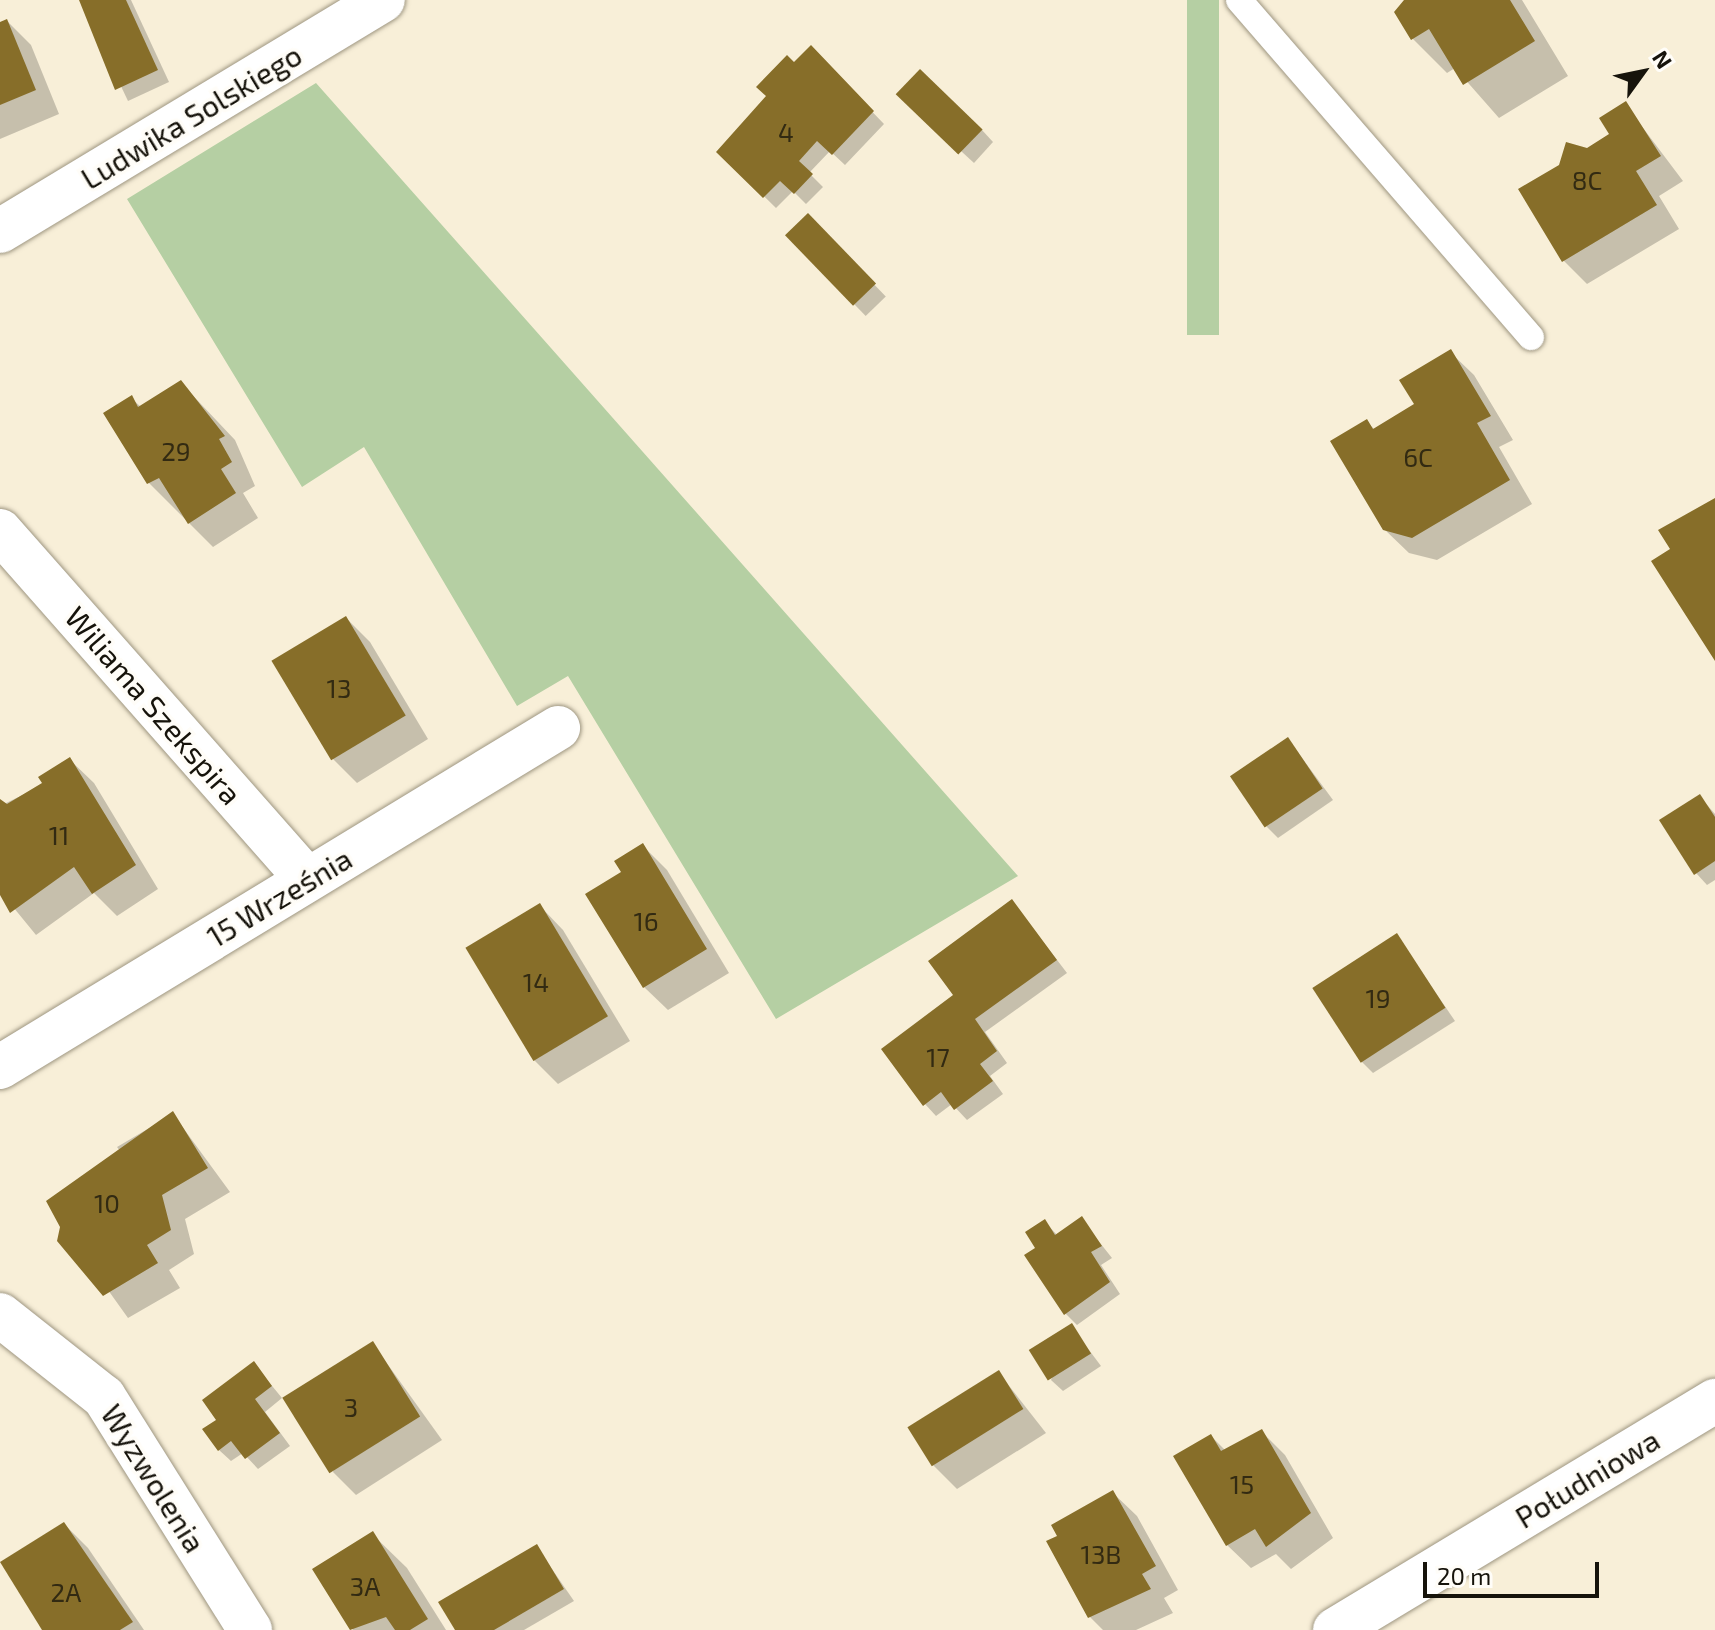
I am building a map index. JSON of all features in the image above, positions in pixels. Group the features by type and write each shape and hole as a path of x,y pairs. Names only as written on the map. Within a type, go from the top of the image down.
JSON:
{"street":[{"name":"Ludwika Solskiego","path":"0,231 383,0"},
{"name":"Wiliama Szekspira","path":"0,531 307,879"},
{"name":"15 Września","path":"0,1067 558,728"},
{"name":"Wyzwolenia","path":"0,1315 104,1397 250,1630"},
{"name":"Południowa","path":"1335,1630 1715,1401"}],"lane":[{"path":"1239,0 1531,337"}],"green space":[{"path":"1187,0 1219,0 1219,335 1187,335"},
{"path":"316,83 1018,876 776,1019 568,676 517,706 364,447 302,487 127,199"}],"building":[{"path":"79,0 126,0 158,70 115,90"},
{"path":"1404,0 1510,0 1535,41 1463,85 1429,29 1411,40 1394,12"},
{"path":"7,19 36,90 0,105 0,22"},
{"path":"811,45 874,111 832,155 817,141 799,161 813,174 794,194 780,181 763,198 716,152 766,96 756,87 787,55 794,62"},
{"path":"920,69 983,129 958,155 896,94"},
{"path":"1626,101 1661,156 1636,171 1657,205 1562,262 1518,189 1559,165 1566,142 1587,148 1609,134 1599,118"},
{"path":"808,213 876,283 853,306 785,235"},
{"path":"1451,349 1491,416 1477,423 1510,480 1412,538 1383,530 1330,441 1367,419 1373,429 1414,404 1399,380"},
{"path":"181,380 225,436 219,439 232,462 221,469 236,493 188,524 159,478 147,484 103,413 132,395 138,407"},
{"path":"1715,498 1715,661 1651,561 1670,549 1658,530"},
{"path":"346,616 406,715 331,760 271,661"},
{"path":"1288,737 1323,788 1265,828 1230,776"},
{"path":"70,757 136,865 92,894 74,867 10,913 0,895 0,799 7,804 42,783 38,777"},
{"path":"1700,794 1715,817 1715,861 1694,875 1659,820"},
{"path":"643,843 707,949 643,988 585,894 621,872 614,861"},
{"path":"1012,899 1057,960 975,1019 997,1051 980,1064 993,1081 954,1110 941,1092 923,1106 881,1049 953,995 928,961"},
{"path":"540,903 608,1016 533,1061 465,948"},
{"path":"1397,933 1445,1008 1361,1063 1312,988"},
{"path":"173,1111 208,1168 162,1195 171,1230 147,1245 158,1263 103,1296 57,1241 60,1227 46,1201"},
{"path":"1082,1216 1102,1246 1091,1252 1110,1282 1064,1315 1024,1255 1035,1248 1025,1232 1045,1219 1055,1235"},
{"path":"1072,1323 1091,1354 1048,1381 1029,1350"},
{"path":"373,1341 420,1416 329,1473 282,1398"},
{"path":"254,1361 272,1386 255,1399 280,1433 245,1459 231,1441 218,1451 202,1429 216,1420 202,1400"},
{"path":"999,1370 1023,1409 932,1466 907,1427"},
{"path":"1262,1429 1311,1513 1266,1547 1255,1529 1226,1546 1173,1456 1211,1434 1221,1451"},
{"path":"1113,1490 1156,1566 1142,1574 1151,1589 1088,1618 1046,1541 1057,1536 1051,1525"},
{"path":"64,1522 133,1622 120,1630 42,1630 0,1562"},
{"path":"373,1531 428,1619 410,1630 395,1630 386,1617 350,1630 312,1569"},
{"path":"537,1544 564,1589 494,1630 455,1630 438,1602"}]}
